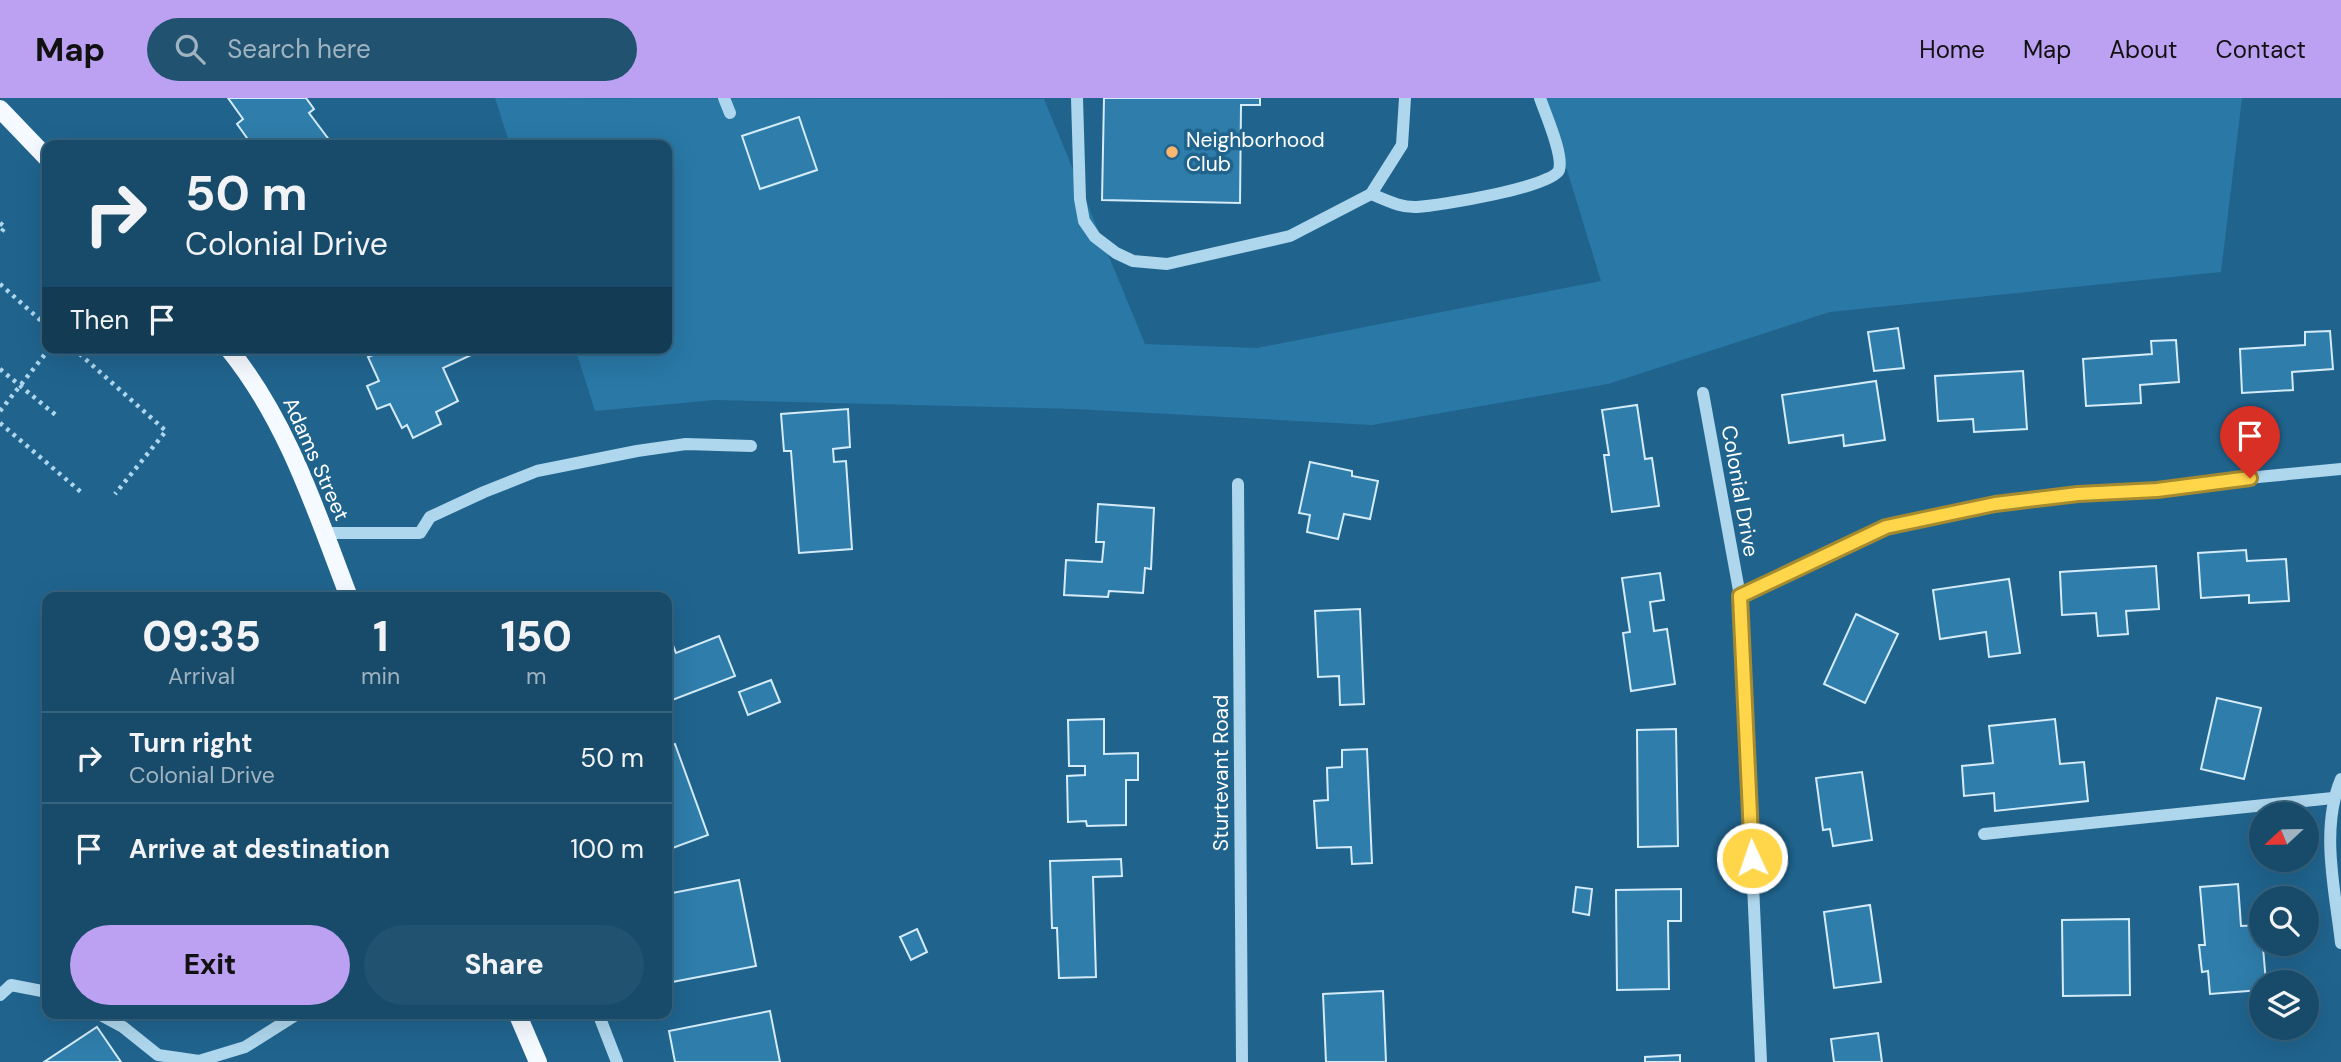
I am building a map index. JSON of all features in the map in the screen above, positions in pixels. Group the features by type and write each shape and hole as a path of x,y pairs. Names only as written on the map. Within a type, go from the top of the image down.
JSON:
{"main road":[{"path":"0,109 42,153"},
{"name":"Adams Street","path":"233,354 273,414 297,465 347,592"},
{"path":"520,1019 538,1062"}],"street":[{"path":"724,98 730,113"},
{"path":"1077,98 1080,199 1084,221 1095,237 1116,253 1133,261 1167,264 1290,236 1371,194 1402,145 1405,98"},
{"path":"1371,194 1394,204 1416,207 1486,196 1541,183 1555,176 1560,169 1560,158 1540,98"},
{"name":"Colonial Drive","path":"1703,393 1740,596 1761,1062"},
{"path":"325,533 420,533 430,517 537,471 636,450 686,444 751,446"},
{"name":"Colonial Drive","path":"1740,596 1886,527 1900,524 1995,504 2078,494 2157,490 2341,469"},
{"name":"Sturtevant Road","path":"1238,484 1242,1062"},
{"path":"2341,779 2333,798 2330,841 2341,943"},
{"path":"1984,834 2333,798"},
{"path":"0,995 11,985 42,991"},
{"path":"108,1019 158,1055 199,1061 245,1047 289,1019"},
{"path":"600,1019 617,1062"}],"path":[{"path":"0,223 5,227 0,233"},
{"path":"0,284 42,322"},
{"path":"0,411 45,354"},
{"path":"80,354 166,431 115,494"},
{"path":"0,369 58,417"},
{"path":"0,423 81,492"}],"shaded area":[{"path":"495,98 1044,99 1145,344 1257,348 1601,281 1545,98 2242,98 2221,272 1830,312 1608,384 1372,425 1075,409 715,400 595,411 577,354 672,354 672,140 508,140"}],"building":[{"path":"228,98 306,98 314,109 309,113 329,140 248,140 237,124 243,119"},
{"name":"Neighborhood Club","path":"1104,98 1260,98 1260,105 1241,105 1240,203 1102,200"},
{"path":"799,117 817,170 760,189 742,136"},
{"path":"1898,328 1904,368 1874,371 1868,332"},
{"path":"2330,331 2333,369 2292,372 2293,390 2242,393 2240,349 2305,345 2305,332"},
{"path":"2176,340 2179,382 2140,385 2141,403 2086,406 2083,359 2152,354 2151,341"},
{"path":"473,354 443,368 458,401 436,412 441,424 413,438 407,425 402,428 390,404 377,409 367,386 379,381 368,357"},
{"path":"2023,371 2027,429 1974,432 1973,419 1938,421 1935,376"},
{"path":"1876,381 1885,440 1844,446 1843,435 1789,443 1782,395"},
{"path":"1637,405 1645,459 1652,458 1659,506 1612,512 1604,455 1609,455 1602,410"},
{"path":"848,409 850,447 833,449 834,462 846,461 852,549 799,553 791,451 784,451 781,414"},
{"path":"1310,462 1352,471 1352,476 1378,481 1370,519 1344,514 1338,539 1307,532 1310,515 1299,513"},
{"path":"1098,504 1154,508 1151,569 1145,568 1143,593 1109,591 1108,597 1064,595 1066,560 1102,562 1104,542 1096,542"},
{"path":"2246,550 2247,561 2286,559 2289,601 2249,603 2249,595 2201,598 2198,553"},
{"path":"2156,566 2159,609 2126,611 2128,634 2098,636 2096,613 2062,615 2060,572"},
{"path":"1660,573 1664,600 1650,602 1654,631 1667,629 1675,684 1631,691 1623,633 1630,632 1622,578"},
{"path":"2009,579 2020,653 1989,657 1986,632 1940,639 1933,590"},
{"path":"1360,609 1364,704 1340,705 1339,676 1318,677 1315,611"},
{"path":"1856,614 1898,634 1865,703 1824,684"},
{"path":"719,636 735,676 672,700 672,643 676,653"},
{"path":"771,680 780,702 748,715 739,692"},
{"path":"2217,698 2261,708 2244,779 2201,769"},
{"path":"1104,719 1104,754 1138,753 1138,780 1126,780 1126,825 1087,826 1086,821 1068,822 1067,776 1085,775 1085,766 1069,766 1068,720"},
{"path":"2055,719 2060,764 2084,762 2088,801 1995,811 1994,793 1964,796 1962,766 1993,763 1989,726"},
{"path":"1676,729 1678,846 1638,847 1637,730"},
{"path":"675,744 708,835 672,848 672,745"},
{"path":"1367,749 1372,863 1352,864 1351,847 1317,848 1314,801 1328,800 1327,768 1342,767 1342,750"},
{"path":"1862,772 1872,840 1833,846 1830,829 1823,830 1816,778"},
{"path":"1121,859 1122,876 1093,877 1096,977 1059,978 1057,928 1052,928 1050,861"},
{"path":"739,880 756,966 672,982 672,893"},
{"path":"2238,884 2241,926 2249,926 2249,956 2264,956 2265,970 2249,970 2249,991 2210,994 2208,971 2202,972 2199,945 2205,945 2200,887"},
{"path":"1576,887 1592,889 1589,915 1573,912"},
{"path":"1681,889 1681,921 1668,921 1669,989 1617,990 1616,890"},
{"path":"1870,905 1881,982 1834,988 1824,912"},
{"path":"2129,919 2130,995 2063,996 2062,920"},
{"path":"917,929 927,952 911,960 900,937"},
{"path":"1383,991 1386,1062 1326,1062 1323,994"},
{"path":"770,1011 780,1062 675,1062 669,1031"},
{"path":"97,1027 121,1062 44,1062"},
{"path":"1878,1033 1882,1062 1834,1062 1831,1039"},
{"path":"1680,1055 1680,1062 1645,1062 1645,1057"}],"place":[{"name":"Neighborhood Club","path":"1172,152"}],"route":[{"path":"1752,858 1740,596 1886,527 1995,504 2078,494 2157,490 2250,478"}]}
